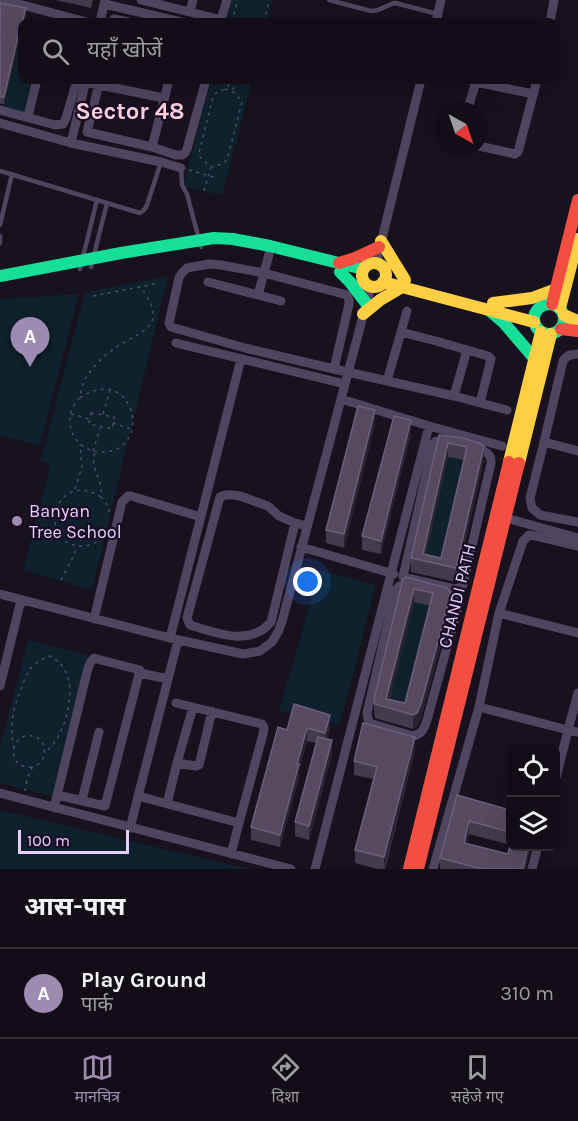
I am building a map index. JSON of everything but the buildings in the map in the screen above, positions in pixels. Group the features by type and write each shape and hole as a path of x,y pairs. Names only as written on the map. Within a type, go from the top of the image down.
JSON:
{"main road":[{"path":"544,326 564,322 556,289 578,200"},
{"path":"200,244 214,238 245,241 339,267 377,286 384,278 383,267 376,263 369,264 365,278"},
{"path":"559,309 578,239"},
{"path":"0,276 200,244 248,248 339,267 380,244 403,283"},
{"path":"0,284 86,264"},
{"path":"339,267 365,308 403,283"},
{"path":"384,278 486,305 544,326 578,331"},
{"path":"486,305 532,298 556,289"},
{"path":"486,305 534,358"},
{"path":"544,326 542,305 559,309 578,321"},
{"name":"CHANDI PATH","path":"409,869 534,358 544,326"},
{"name":"CHANDI PATH","path":"418,869 506,518 544,326"}],"street":[{"path":"3,0 52,18"},
{"path":"190,12 193,0"},
{"path":"221,18 227,0"},
{"path":"437,18 441,0"},
{"path":"551,18 554,0"},
{"path":"101,18 105,2 140,18 148,1 211,18"},
{"path":"28,116 36,84"},
{"path":"0,110 55,125 63,124 81,84"},
{"path":"70,144 82,84"},
{"path":"99,84 87,132 176,155 184,153 205,84"},
{"path":"107,84 164,98"},
{"path":"152,147 168,84"},
{"path":"376,263 420,84"},
{"path":"468,102 472,84"},
{"path":"486,84 533,94"},
{"path":"488,148 515,154 519,148 536,84"},
{"path":"0,123 70,144 181,168"},
{"path":"258,295 269,254"},
{"path":"334,369 349,304 347,295 221,264 187,268 179,278 169,323 171,327 256,350 334,369 454,396 507,410"},
{"path":"0,594 174,639 243,654 260,651 272,642 279,630 365,308 365,278"},
{"path":"208,282 281,301"},
{"path":"387,381 407,311"},
{"path":"401,332 488,356 491,359 480,403"},
{"path":"176,343 345,384"},
{"path":"454,396 467,350"},
{"path":"578,354 572,354 563,361 530,498 532,508 540,515 578,522"},
{"path":"130,828 168,679 174,639 174,620 241,359"},
{"path":"341,399 502,446"},
{"path":"315,869 355,714 391,590 406,584 452,596 458,607 423,732 413,736 369,723 367,718 369,702 391,590 391,573 429,426"},
{"path":"302,547 403,577 454,589 459,588 463,585 491,463 487,452 448,442 436,441 433,444 403,577"},
{"path":"544,442 578,451"},
{"path":"188,622 187,618 219,496 227,494 242,497 265,505 279,516 307,526"},
{"path":"94,619 122,501 125,498 131,496 201,517"},
{"path":"506,518 578,538"},
{"path":"174,620 188,622 195,627 238,638 250,636 268,626 271,622 295,523"},
{"path":"433,869 479,707 499,613 523,541 529,535 578,546"},
{"path":"0,686 21,600"},
{"path":"499,613 578,633"},
{"path":"54,808 57,795 87,672 92,660 94,658 139,670 140,674 105,806 57,795"},
{"path":"140,674 168,679"},
{"path":"560,765 573,731 578,693"},
{"path":"176,703 256,722 262,724 264,728 231,854"},
{"path":"167,804 193,707"},
{"path":"479,707 573,731"},
{"path":"177,763 199,765 212,711"},
{"path":"355,714 367,718"},
{"path":"82,800 99,732"},
{"path":"0,793 291,869"},
{"path":"138,796 239,823"},
{"path":"453,800 465,803"},
{"path":"532,869 537,851"}],"lane":[{"path":"329,0 371,11 378,11 388,4 395,3 437,18"},
{"path":"0,171 137,213 144,210 161,162"},
{"path":"181,168 182,185 187,194 200,244"},
{"path":"0,225 12,174"},
{"path":"86,264 97,200"},
{"path":"86,264 107,203"},
{"path":"0,236 0,243"}],"path":[{"path":"233,18 238,0"},
{"path":"265,18 269,0"},
{"path":"228,89 229,84"},
{"path":"233,91 235,84"},
{"path":"228,89 233,91 242,102 227,160 222,164 211,166 200,157 199,153 213,97 216,93 228,89"},
{"path":"204,191 211,166"},
{"path":"181,168 217,178"},
{"path":"93,296 155,284"},
{"path":"80,398 82,386 102,358 117,346 148,328 152,322 154,314 152,306 140,286"},
{"path":"99,389 110,390 119,394 132,410 134,420 132,430 127,440 112,451 94,452 84,447 72,433 70,414 80,398 89,392 99,389"},
{"path":"103,414 110,390"},
{"path":"92,413 114,417 111,429 89,424 90,419 92,413"},
{"path":"70,414 90,419"},
{"path":"113,423 132,430"},
{"path":"100,427 93,460 102,489 101,497"},
{"path":"74,491 82,467 80,443"},
{"path":"109,528 98,542 89,546 77,546 64,540 58,533 54,516 61,500 68,494 85,490 101,497 108,506 111,520"},
{"path":"61,580 77,546"},
{"path":"14,748 11,721 17,697 30,669 49,656 57,659 67,672 70,682 68,706 56,741 45,753 41,762 33,767 28,778 25,800"},
{"path":"33,767 18,764 13,754 18,740 22,737 33,736 44,746 45,753"}],"shaded area":[{"path":"231,0 273,0 268,18 227,18"},
{"path":"18,47 18,84 32,84 25,113 3,108"},
{"path":"210,84 251,84 222,195 183,187"},
{"path":"168,276 92,590 23,570 51,464 41,460 85,292"},
{"path":"79,294 40,446 0,435 0,299"},
{"path":"448,457 467,461 441,571 423,567"},
{"path":"320,570 375,585 339,725 279,711"},
{"path":"414,602 433,607 405,717 386,712"},
{"path":"28,640 91,656 54,797 0,783 0,747"},
{"path":"0,810 236,866 249,869 0,869"}],"traffic: fast":[{"path":"0,276 214,238 270,246 363,269"},
{"path":"340,272 366,303"},
{"path":"549,304 560,308 564,319 560,330 549,334 538,330 534,319 538,308 549,304"},
{"path":"490,311 504,323 534,358"}],"traffic: slow":[{"path":"560,308 578,239"},
{"path":"381,241 405,280"},
{"path":"374,263 379,264 385,270 386,275 385,280 379,286 374,287 369,286 363,280 362,275 363,270 369,264 374,263"},
{"path":"383,282 534,322"},
{"path":"363,314 380,300 402,287"},
{"path":"493,303 532,298 556,289"},
{"path":"564,315 578,321"},
{"path":"509,462 541,332"},
{"path":"519,463 551,334"}],"traffic: jam":[{"path":"552,304 578,200"},
{"path":"339,263 379,247"},
{"path":"561,329 578,331"},
{"path":"409,869 509,462"},
{"path":"418,869 519,463"}],"place":[{"name":"Play Ground","path":"30,367"},
{"name":"Banyan Tree School","path":"17,521"}],"district":[{"name":"Sector 48","path":"130,111"}]}
